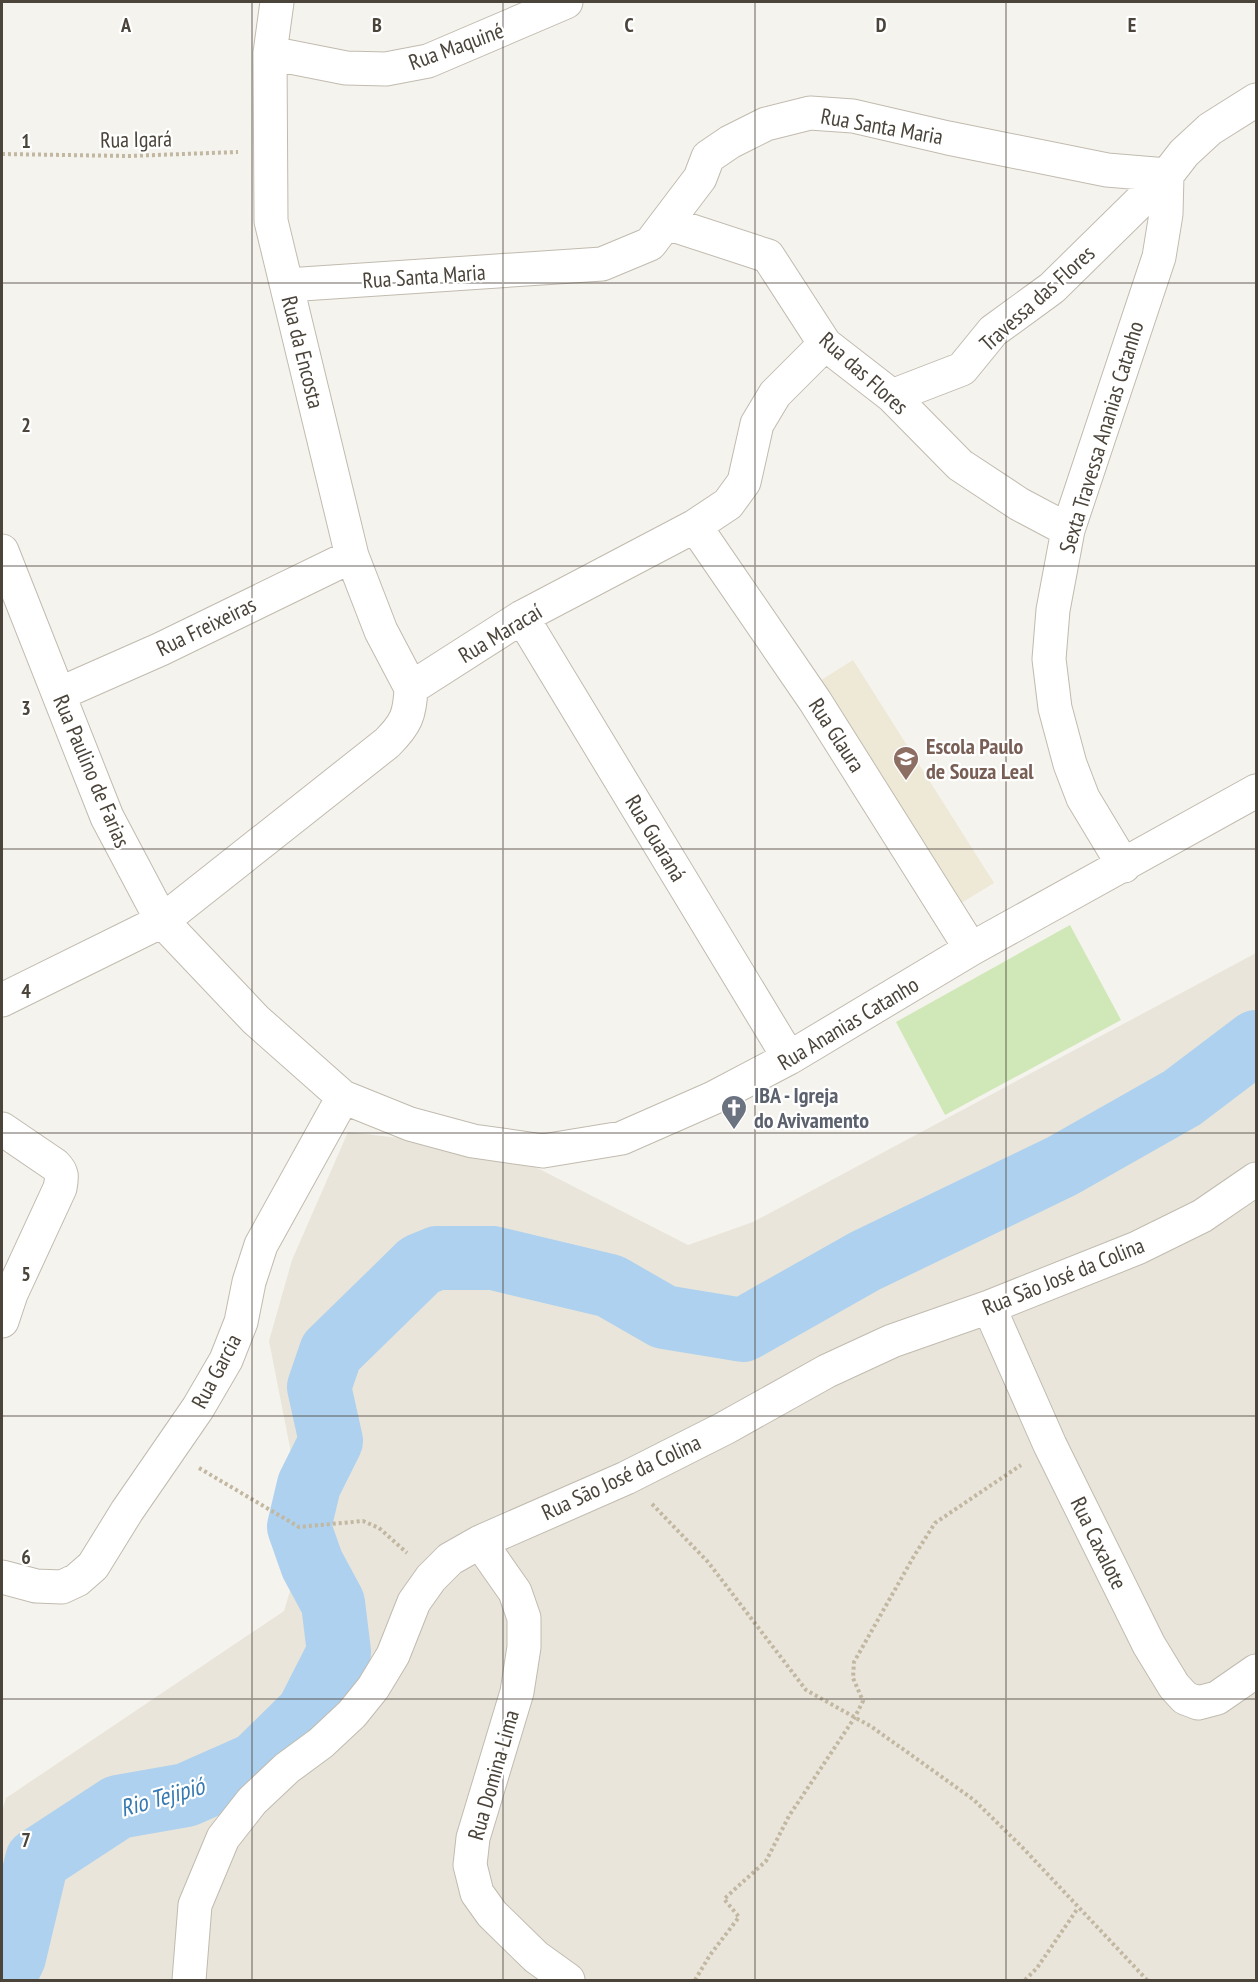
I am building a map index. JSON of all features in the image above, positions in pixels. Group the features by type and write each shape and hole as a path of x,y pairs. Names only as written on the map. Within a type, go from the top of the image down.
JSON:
{"street":[{"name":"Rua da Encosta","path":"277,2 270,53 271,221 352,556 381,631 411,688"},
{"name":"Rua Maquiné","path":"270,53 346,68 386,69 428,61 566,2"},
{"path":"1167,175 1184,153 1210,129 1257,100"},
{"name":"Rua Santa Maria","path":"287,285 602,264 650,244 700,178 708,157 730,142 766,124 810,112 854,116 948,138 1107,170 1167,175"},
{"name":"Travessa das Flores","path":"892,396 962,369 993,331 1052,288 1167,175"},
{"name":"Sexta Travessa Ananias Catanho","path":"1124,866 1083,798 1070,764 1055,708 1049,659 1053,610 1068,530 1159,257 1166,214 1167,175"},
{"name":"Rua das Flores","path":"667,224 768,256 825,344 892,396 960,465 1019,504 1068,530"},
{"name":"Rua Maracaí","path":"411,688 522,617 695,526 728,504 744,482 757,424 775,394 825,344"},
{"name":"Rua Glaura","path":"695,526 815,701 971,949"},
{"name":"Rua Paulino de Farias","path":"2,551 107,817 162,921 256,1020 343,1096"},
{"name":"Rua Freixeiras","path":"59,694 161,649 352,556"},
{"name":"Rua Guaraná","path":"522,617 789,1058"},
{"path":"2,1000 162,921 387,743 403,728 410,710 411,688"},
{"name":"Rua Ananias Catanho","path":"343,1096 410,1124 463,1138 543,1151 622,1138 713,1098 789,1058 971,949 1257,791"},
{"name":"Rua Garcia","path":"2,1577 36,1586 62,1587 77,1580 93,1566 168,1449 198,1408 226,1360 241,1322 249,1282 261,1245 343,1096"},
{"path":"2,1129 55,1165 62,1177 60,1188 11,1294 2,1321"},
{"name":"Rua São José da Colina","path":"189,1980 195,1905 223,1838 252,1801 287,1768 352,1714 373,1688 393,1655 414,1602 431,1578 450,1559 480,1542 627,1478 725,1428 827,1371 892,1341 989,1307 1137,1248 1202,1216 1257,1179"},
{"name":"Rua Caxalote","path":"989,1307 1050,1445 1149,1646 1174,1686 1185,1698 1198,1703 1217,1698 1257,1671"},
{"name":"Rua Domina Lima","path":"480,1542 515,1592 524,1618 524,1647 517,1692 473,1838 470,1865 477,1893 492,1914 536,1957 568,1980"}],"path":[{"name":"Rua Igará","path":"2,154 128,156 210,154 271,149"},
{"path":"695,1980 710,1955 739,1917 724,1899 766,1861 789,1816 855,1717 862,1701 853,1678 854,1662 935,1523 1050,1445"},
{"path":"168,1449 299,1527 363,1521 380,1528 431,1578"},
{"path":"627,1478 708,1562 806,1690 872,1726 974,1800 1022,1846 1147,1980"},
{"path":"1025,1980 1037,1968 1078,1908"}],"shaded area":[{"name":"Escola Paulo de Souza Leal","path":"853,660 994,883 958,905 818,682"},
{"path":"1256,953 1256,1980 2,1980 2,1811 6,1798 284,1611 307,1534 269,1341 292,1260 348,1132 502,1150 688,1245 753,1222"}],"green space":[{"path":"1070,925 1121,1020 945,1115 896,1022"}],"waterway":[{"name":"Rio Tejipió","path":"3,1980 14,1957 37,1860 118,1807 186,1795 256,1764 308,1713 339,1652 333,1603 312,1564 299,1527 309,1485 331,1441 319,1387 331,1352 420,1265 437,1258 493,1258 610,1286 664,1317 743,1330 865,1261 1062,1166 1182,1098 1256,1042"}],"place":[{"name":"Escola Paulo de Souza Leal","path":"906,782"},
{"name":"IBA - Igreja do Avivamento","path":"734,1131"}]}
